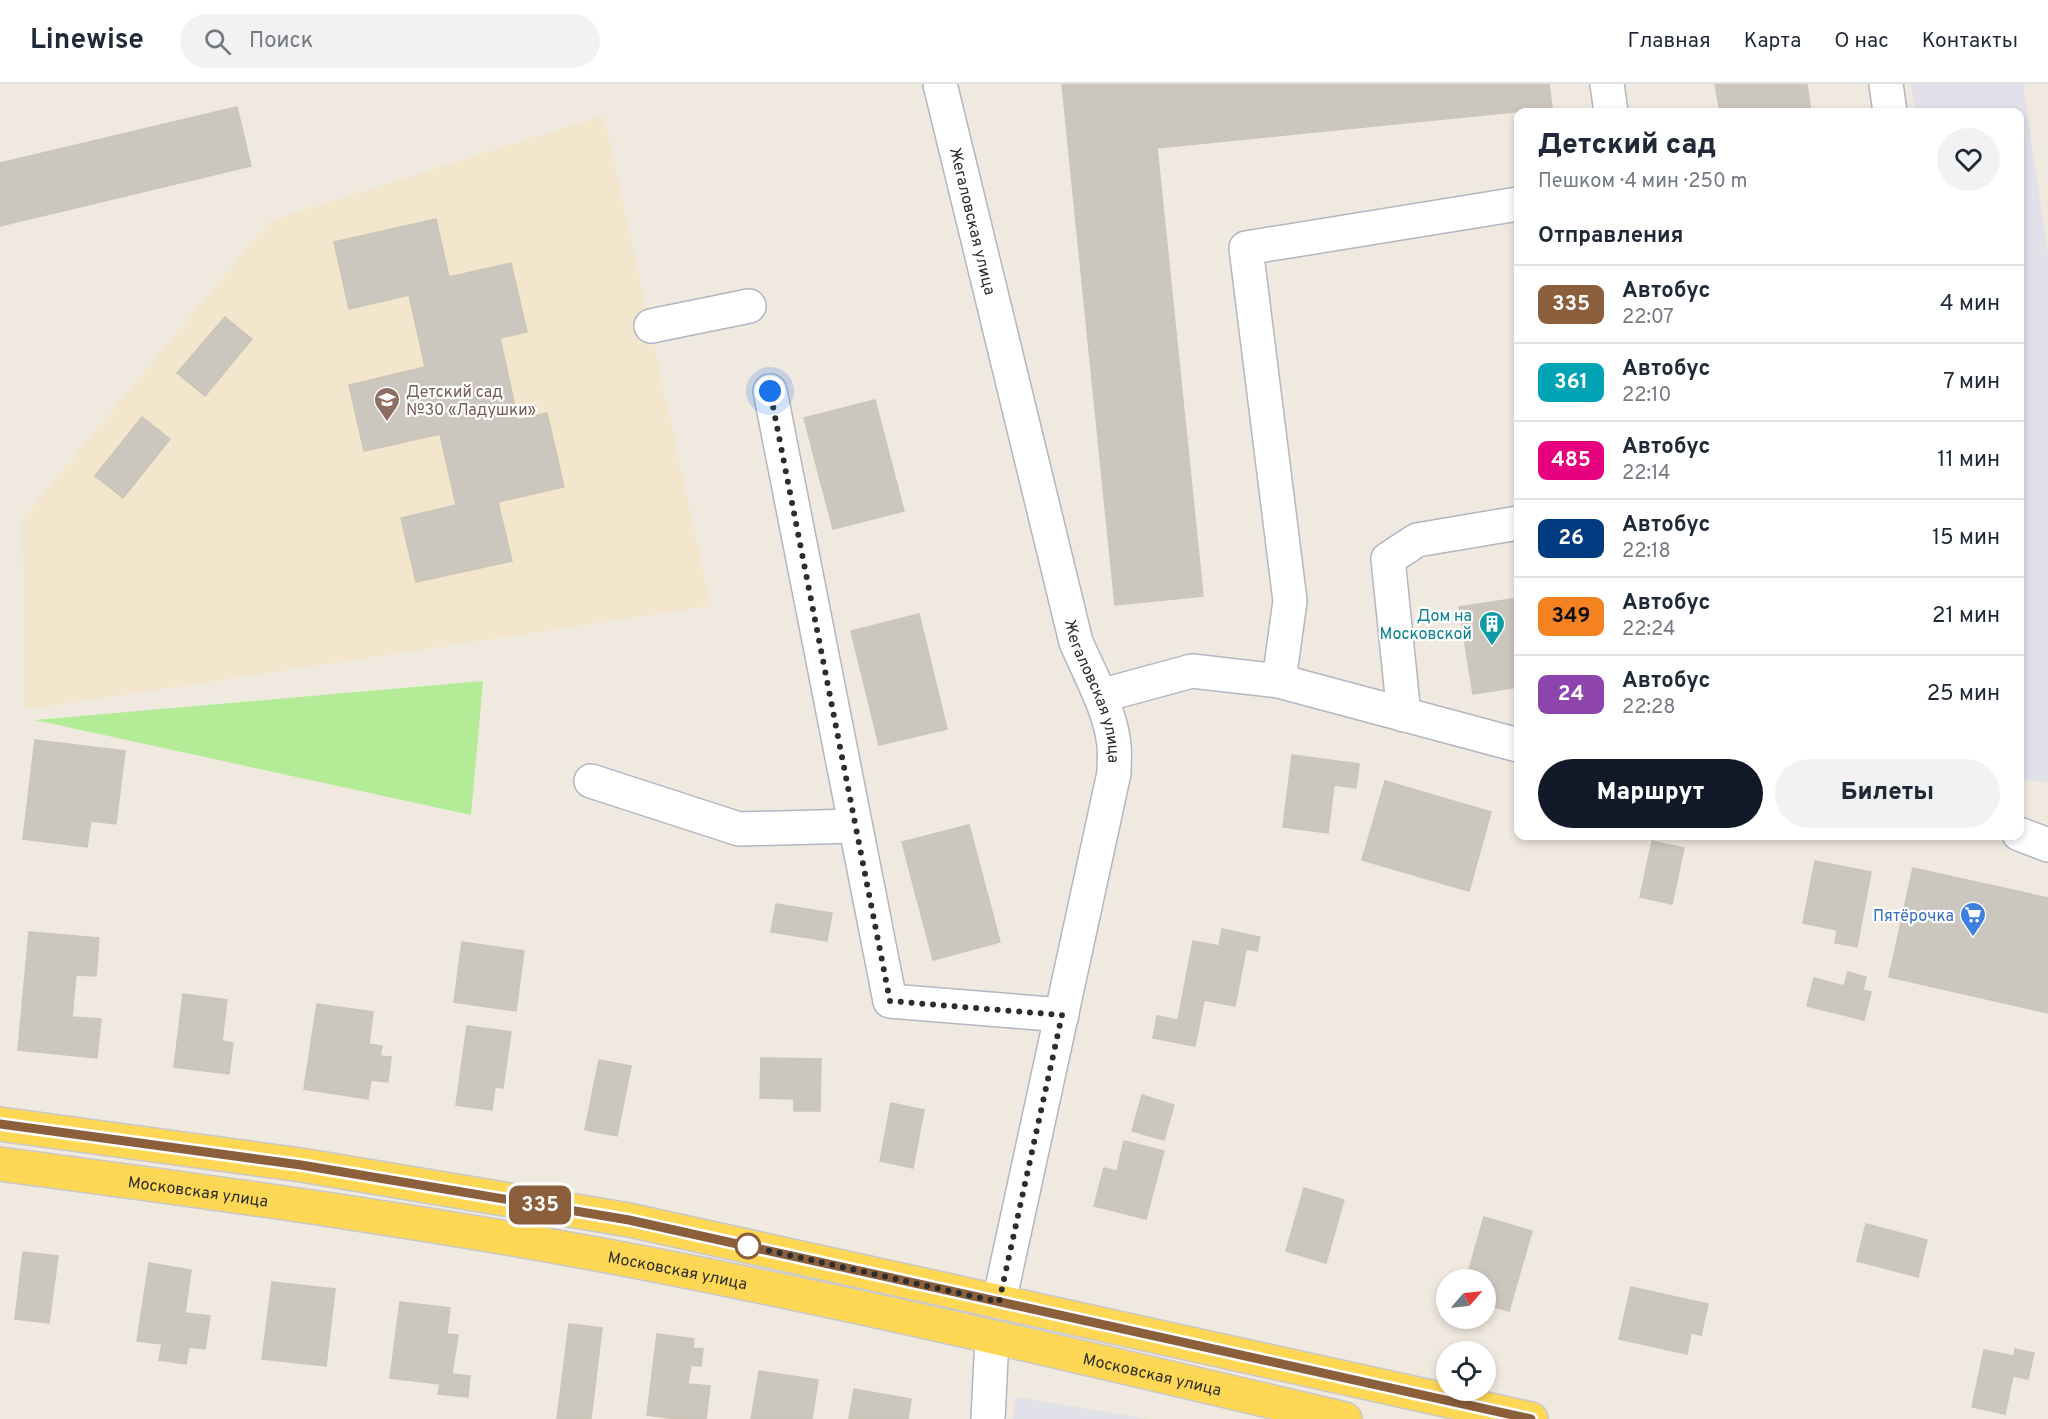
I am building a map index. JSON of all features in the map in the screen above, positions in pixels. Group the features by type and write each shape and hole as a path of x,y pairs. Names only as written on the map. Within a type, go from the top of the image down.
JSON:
{"main road":[{"path":"0,1124 301,1165 629,1220 1531,1419"},
{"name":"Московская улица","path":"0,1164 218,1193 413,1223 681,1270 1345,1419"}],"street":[{"name":"Жегаловская улица","path":"940,84 1076,642 1100,696 1115,747 1114,773 999,1302"},
{"path":"1607,84 1610,108"},
{"path":"1886,84 1889,108"},
{"path":"1278,681 1290,601 1246,248 1514,205"},
{"path":"651,326 749,306"},
{"path":"770,391 890,1001 1062,1015"},
{"path":"1404,716 1388,559 1417,540 1514,523"},
{"path":"1100,696 1192,671 1278,681 1514,744"},
{"path":"591,781 739,829 855,826"},
{"path":"987,1419 992,1338"}],"shaded area":[{"path":"1911,84 2023,84 2048,255 2048,783 2024,779 2024,108 1914,108"},
{"name":"Детский сад №30 «Ладушки»","path":"604,115 711,606 24,710 22,519 269,221"},
{"path":"1016,1397 1147,1419 1013,1419"}],"green space":[{"path":"483,681 471,815 35,720"}],"building":[{"path":"1062,84 1549,84 1552,108 1514,108 1514,112 1157,148 1203,596 1115,605"},
{"path":"1715,84 1807,84 1810,108 1719,108"},
{"path":"237,107 251,166 0,226 0,163"},
{"path":"436,219 449,277 511,263 527,332 500,338 518,420 547,413 564,487 498,502 512,561 416,582 401,518 456,505 440,434 364,451 349,385 425,367 409,295 349,309 334,242"},
{"path":"225,317 252,339 205,396 177,373"},
{"path":"875,400 904,511 833,529 804,418"},
{"path":"142,417 170,439 123,498 95,476"},
{"name":"Дом на Московской","path":"1514,599 1514,688 1473,694 1459,607"},
{"path":"919,614 947,729 879,745 851,631"},
{"path":"35,740 125,751 116,824 91,821 87,847 23,839"},
{"path":"1292,755 1359,764 1356,788 1334,785 1328,833 1283,827"},
{"path":"1385,781 1491,812 1469,891 1362,860"},
{"path":"969,825 1000,942 933,960 902,842"},
{"path":"1652,841 1684,848 1672,904 1640,897"},
{"path":"1815,861 1871,872 1857,947 1835,943 1837,930 1803,923"},
{"name":"Пятёрочка","path":"1913,868 2048,898 2048,1013 1889,977"},
{"path":"776,904 832,913 827,941 771,932"},
{"path":"1222,929 1260,937 1257,951 1246,949 1235,1006 1204,1000 1195,1046 1153,1038 1157,1016 1178,1020 1193,941 1219,946"},
{"path":"29,932 99,938 96,976 76,975 72,1017 101,1019 97,1058 18,1050"},
{"path":"462,942 524,951 516,1011 454,1002"},
{"path":"1848,972 1866,977 1863,990 1871,992 1864,1020 1807,1006 1814,978 1844,986"},
{"path":"183,994 227,1000 222,1041 233,1043 229,1074 174,1067"},
{"path":"317,1004 373,1012 369,1044 382,1046 380,1056 391,1057 388,1082 371,1080 368,1099 304,1089"},
{"path":"467,1026 511,1032 503,1088 495,1087 492,1110 456,1105"},
{"path":"761,1058 821,1059 820,1111 794,1111 794,1099 760,1098"},
{"path":"599,1060 631,1066 617,1136 585,1130"},
{"path":"1142,1095 1174,1105 1164,1140 1132,1131"},
{"path":"891,1103 924,1110 913,1168 880,1161"},
{"path":"1124,1141 1164,1151 1146,1219 1094,1206 1104,1168 1117,1171"},
{"path":"1304,1188 1344,1200 1326,1263 1286,1251"},
{"path":"1484,1217 1532,1231 1509,1311 1496,1307 1496,1269 1469,1269"},
{"path":"1866,1224 1927,1240 1918,1277 1857,1261"},
{"path":"23,1252 58,1256 49,1323 15,1319"},
{"path":"149,1263 191,1270 185,1313 210,1316 205,1349 189,1347 186,1364 159,1360 162,1344 137,1341"},
{"path":"272,1282 335,1289 326,1366 262,1359"},
{"path":"1631,1287 1708,1304 1701,1335 1691,1333 1687,1354 1619,1339"},
{"path":"400,1302 450,1308 447,1334 458,1335 452,1374 470,1376 468,1397 438,1394 440,1384 390,1378"},
{"path":"569,1324 602,1328 591,1419 557,1419"},
{"path":"657,1334 694,1339 693,1348 703,1349 701,1366 691,1365 688,1384 710,1386 706,1419 676,1419 647,1415"},
{"path":"2015,1349 2034,1353 2028,1379 2013,1376 2005,1414 1972,1407 1984,1350 2014,1356"},
{"path":"759,1371 818,1380 812,1419 751,1419"},
{"path":"854,1389 911,1399 908,1419 849,1419"}],"bus line":[{"name":"335","path":"0,1124 301,1165 629,1220 1531,1419"}],"place":[{"name":"Детский сад №30 «Ладушки»","path":"387,423"},
{"name":"Дом на Московской","path":"1492,647"},
{"name":"Пятёрочка","path":"1973,938"}],"route":[{"path":"748,1246 999,1302 1062,1015 890,1001 770,391"}]}
